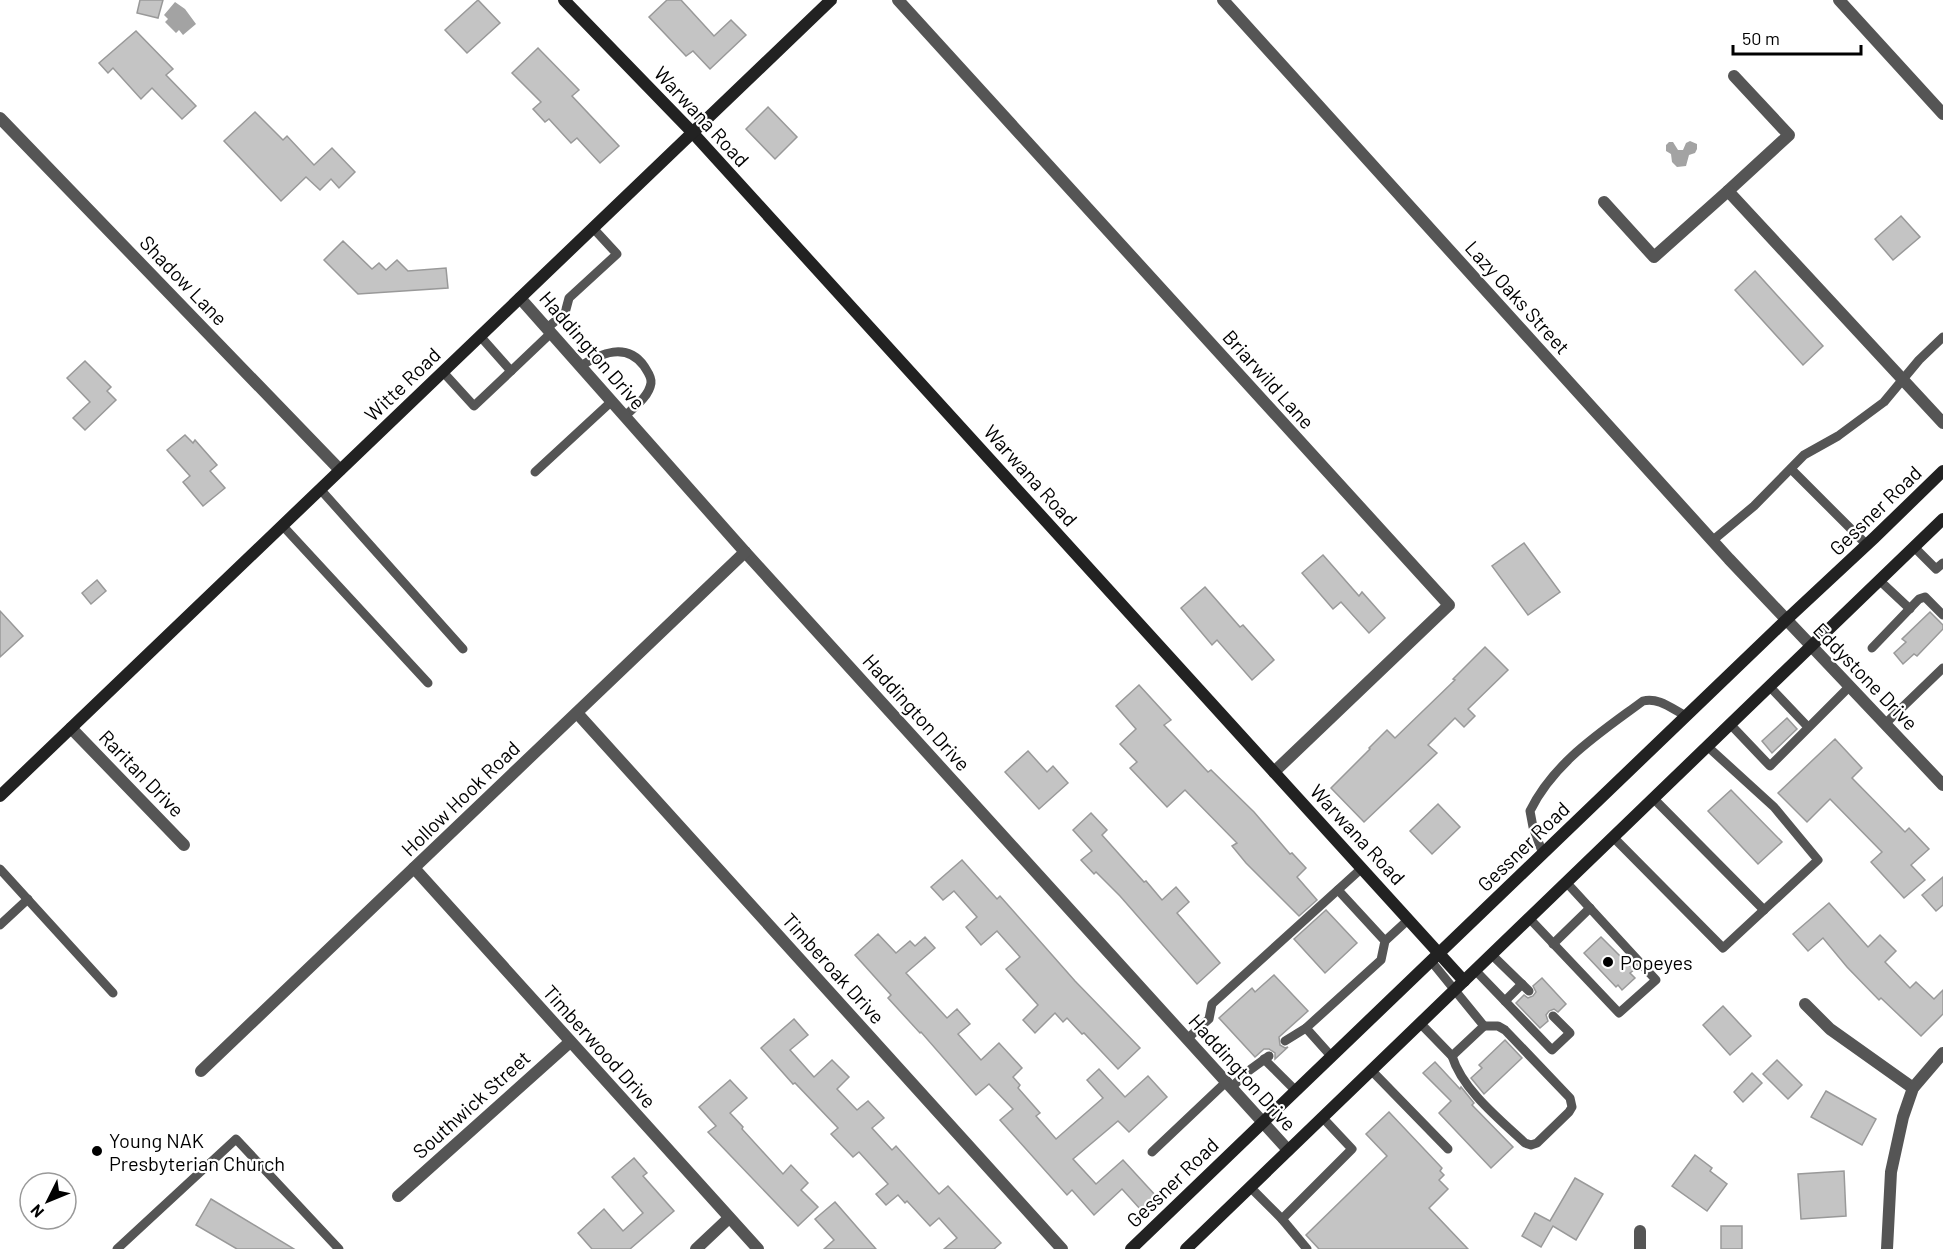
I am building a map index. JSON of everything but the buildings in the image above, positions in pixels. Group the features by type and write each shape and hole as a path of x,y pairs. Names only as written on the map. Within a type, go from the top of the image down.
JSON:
{"street":[{"name":"Warwana Road","path":"564,0 692,132 1409,919 1459,985"},
{"name":"Witte Road","path":"0,796 831,0"},
{"name":"Briarwild Lane","path":"898,0 1449,605 1274,772"},
{"name":"Lazy Oaks Street","path":"1223,0 1786,620"},
{"path":"1839,0 1943,114"},
{"path":"1604,202 1654,257 1790,135 1734,76"},
{"name":"Shadow Lane","path":"0,118 340,470"},
{"path":"1728,191 1943,423"},
{"name":"Haddington Drive","path":"520,298 745,552 1288,1150"},
{"name":"Gessner Road","path":"1131,1249 1943,471"},
{"path":"1186,1249 1943,519"},
{"name":"Hollow Hook Road","path":"201,1071 745,552"},
{"name":"Eddystone Drive","path":"1786,620 1943,784"},
{"name":"Timberoak Drive","path":"577,713 1062,1249"},
{"name":"Raritan Drive","path":"71,728 184,845"},
{"name":"Timberwood Drive","path":"414,868 758,1249"},
{"path":"1805,1004 1830,1029 1913,1088"},
{"name":"Southwick Street","path":"398,1196 570,1042"},
{"path":"1887,1249 1891,1172 1903,1117 1913,1088 1943,1053"},
{"path":"696,1249 729,1218"},
{"path":"1640,1231 1640,1249"}],"lane":[{"path":"442,372 474,406 565,313 569,298 617,254 593,228"},
{"path":"480,336 511,370"},
{"path":"1712,541 1754,506 1804,455 1838,436 1884,402 1919,360 1943,337"},
{"path":"581,366 599,354 612,352 628,355 641,363 650,375 651,383 648,392 625,416"},
{"path":"535,472 612,401"},
{"path":"1791,469 1867,545"},
{"path":"320,489 463,649"},
{"path":"282,525 428,683"},
{"path":"1914,547 1936,569 1943,563"},
{"path":"1879,580 1910,609"},
{"path":"1872,648 1919,599 1925,597 1943,615"},
{"path":"1885,724 1943,668"},
{"path":"1769,686 1808,727"},
{"path":"1730,724 1770,766 1850,686"},
{"path":"1543,854 1530,812 1552,777 1578,749 1643,701 1658,700 1686,716"},
{"path":"1613,837 1724,948 1818,860 1774,807 1707,746"},
{"path":"1653,798 1764,910"},
{"path":"1187,1039 1209,1019 1212,1004 1362,868"},
{"path":"0,869 112,993"},
{"path":"1528,918 1619,1013 1656,980 1566,882"},
{"path":"1338,890 1385,941"},
{"path":"0,925 28,899"},
{"path":"1553,944 1590,908"},
{"path":"1285,1041 1306,1028 1380,960 1385,941 1409,919"},
{"path":"1491,954 1525,987 1505,1001"},
{"path":"1475,970 1552,1050 1570,1033 1553,1016"},
{"path":"1459,985 1484,1026"},
{"path":"1420,1023 1452,1056 1456,1069 1467,1085 1525,1143 1537,1143 1569,1112 1570,1098 1505,1030 1498,1026 1484,1026 1452,1056"},
{"path":"1306,1028 1331,1056"},
{"path":"1152,1152 1228,1085 1267,1058 1295,1090"},
{"path":"1371,1070 1448,1149"},
{"path":"1282,1219 1352,1149 1322,1117"},
{"path":"117,1249 236,1139 339,1249"},
{"path":"1250,1186 1307,1249"}],"shaded area":[{"path":"175,2 185,9 196,24 183,35 179,30 176,33 165,22 168,19 164,15"},
{"path":"1690,141 1697,144 1695,153 1689,155 1686,166 1677,167 1672,162 1671,154 1666,151 1666,145 1673,142 1678,150 1683,150 1686,143"}],"place":[{"name":"Popeyes","path":"1608,962"},
{"name":"Young NAK Presbyterian Church","path":"97,1151"}]}
